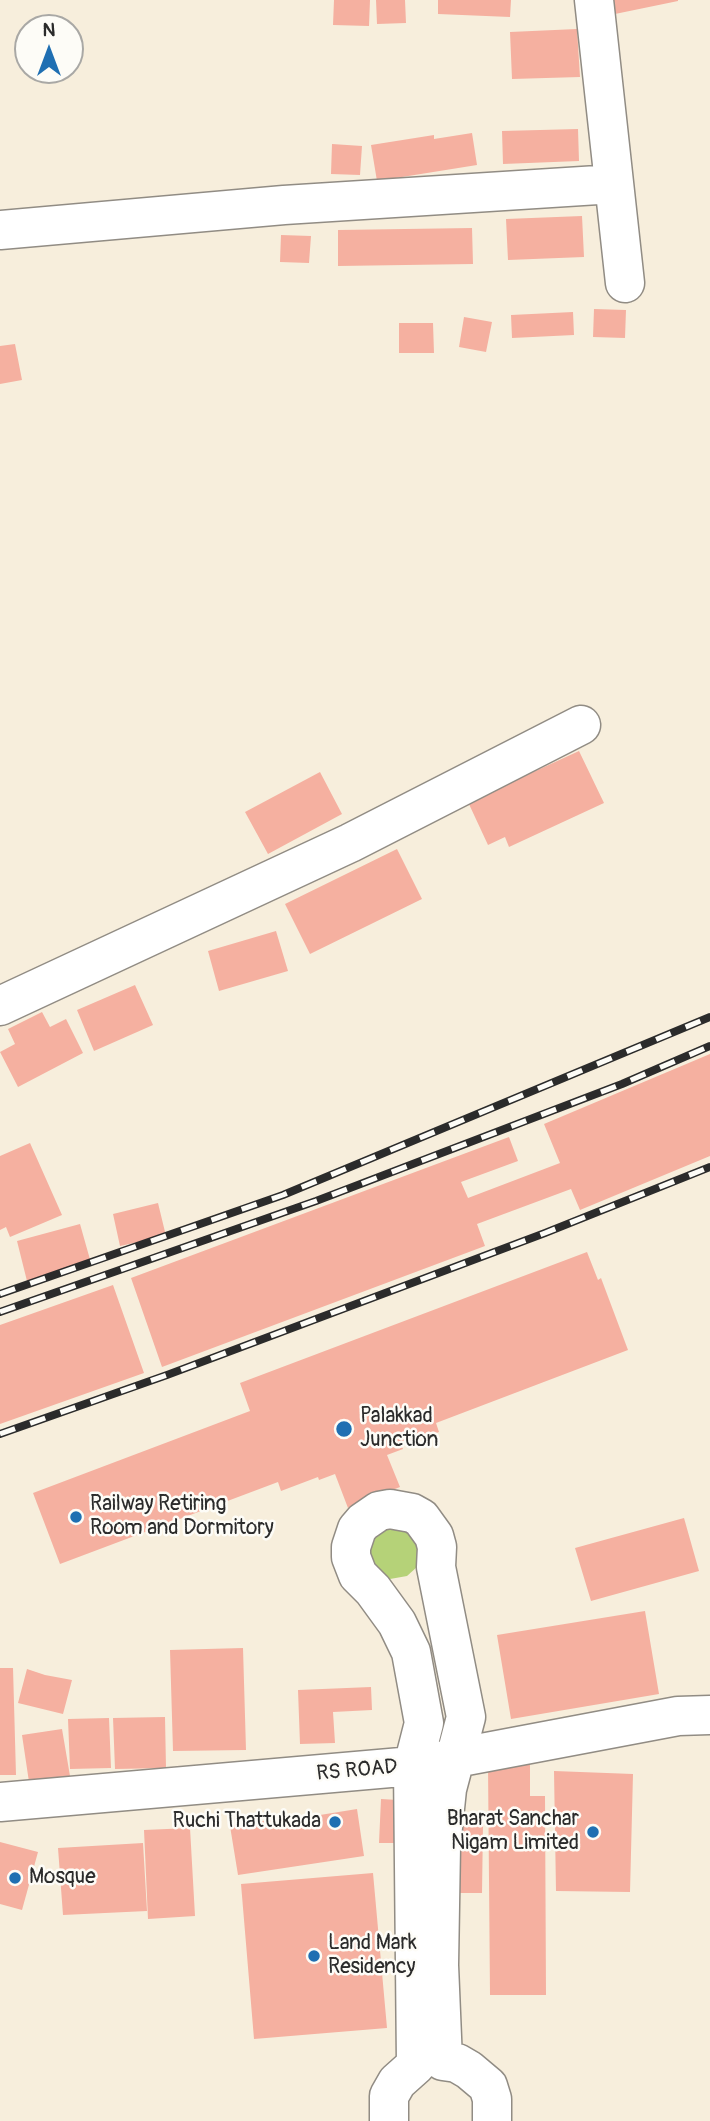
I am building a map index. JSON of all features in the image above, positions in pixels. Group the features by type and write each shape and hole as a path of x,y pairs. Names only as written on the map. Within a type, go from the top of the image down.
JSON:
{"street":[{"path":"594,0 625,283"},
{"path":"0,230 284,205 614,184"},
{"path":"0,1006 350,843 581,725"},
{"path":"389,2121 389,2096 397,2082 416,2065 413,1766 424,1723 411,1652 397,1623 373,1590 358,1575 351,1557 354,1538 363,1522 379,1511 390,1509 412,1513 421,1518 434,1536 437,1547 436,1567 466,1717 447,1790 441,1846 439,1965 443,2061 457,2063 488,2086 492,2099 492,2121"},
{"name":"RS ROAD","path":"0,1802 413,1766 678,1716 710,1715"}],"green space":[{"path":"397,1523 421,1543 417,1567 407,1576 390,1579 369,1565 369,1539"}],"building":[{"path":"334,0 370,0 369,26 333,25"},
{"path":"376,0 405,0 406,23 377,24"},
{"path":"438,0 511,0 510,17 438,14"},
{"path":"613,0 678,0 678,1 615,14"},
{"path":"577,29 580,77 512,79 510,32"},
{"path":"578,129 579,161 503,164 502,131"},
{"path":"472,133 477,165 377,181 371,145 434,135 434,139"},
{"path":"332,144 362,146 360,175 331,174"},
{"path":"582,216 584,257 508,260 506,219"},
{"path":"472,228 473,264 338,266 338,230"},
{"path":"281,235 311,236 309,263 280,262"},
{"path":"594,309 626,310 625,338 593,337"},
{"path":"573,312 574,335 512,338 511,315"},
{"path":"464,317 492,322 486,352 459,347"},
{"path":"399,323 433,323 434,353 399,353"},
{"path":"15,344 22,380 0,384 0,346"},
{"path":"579,751 604,803 509,847 505,837 488,845 468,802"},
{"path":"320,772 342,814 268,854 245,812"},
{"path":"397,849 422,899 310,954 285,904"},
{"path":"276,931 288,971 219,991 208,951"},
{"path":"135,985 153,1025 94,1051 77,1010"},
{"path":"42,1012 50,1027 66,1019 83,1053 18,1087 0,1052 15,1044 8,1029"},
{"path":"710,1054 710,1156 580,1210 571,1189 477,1224 485,1246 162,1367 131,1278 509,1137 518,1161 461,1182 468,1198 560,1163 544,1124"},
{"path":"30,1143 62,1215 10,1237 6,1227 0,1230 0,1156"},
{"path":"158,1203 166,1236 120,1246 113,1214"},
{"path":"80,1224 91,1263 27,1281 17,1241"},
{"path":"587,1252 598,1280 601,1278 628,1350 436,1423 439,1432 402,1446 403,1449 387,1455 400,1487 348,1508 335,1474 319,1480 318,1477 281,1491 278,1482 60,1564 33,1493 250,1411 240,1383"},
{"path":"113,1285 144,1373 0,1424 0,1325"},
{"path":"684,1518 699,1571 591,1601 575,1548"},
{"path":"645,1611 659,1694 511,1719 497,1635"},
{"path":"243,1648 246,1750 173,1751 170,1650"},
{"path":"0,1668 13,1668 16,1775 0,1775"},
{"path":"27,1669 72,1680 63,1714 18,1703"},
{"path":"371,1687 372,1710 333,1712 335,1743 300,1744 298,1690"},
{"path":"165,1717 166,1768 115,1769 113,1718"},
{"path":"109,1718 111,1768 70,1769 68,1719"},
{"path":"62,1729 70,1776 29,1782 22,1735"},
{"path":"530,1764 530,1796 545,1796 546,1995 490,1995 488,1765"},
{"name":"Bharat Sanchar Nigam Limited","path":"554,1771 633,1774 630,1892 556,1891"},
{"path":"381,1799 398,1800 396,1843 379,1843"},
{"path":"357,1809 364,1856 238,1875 230,1826"},
{"path":"459,1824 483,1825 482,1893 458,1893"},
{"path":"190,1828 195,1916 148,1919 144,1830"},
{"name":"Mosque","path":"0,1842 38,1852 22,1910 0,1904"},
{"path":"143,1843 147,1911 63,1915 58,1848"},
{"name":"Land Mark Residency","path":"373,1873 387,2028 254,2039 241,1884"}],"railway":[{"path":"0,1294 283,1195 710,1017"},
{"path":"0,1312 316,1201 622,1084 710,1046"},
{"path":"0,1434 167,1375 545,1233 710,1167"}],"place":[{"name":"Palakkad Junction","path":"344,1429"},
{"name":"Railway Retiring Room and Dormitory","path":"76,1517"},
{"name":"Ruchi Thattukada","path":"335,1822"},
{"name":"Bharat Sanchar Nigam Limited","path":"593,1832"},
{"name":"Mosque","path":"15,1878"},
{"name":"Land Mark Residency","path":"314,1956"}]}
